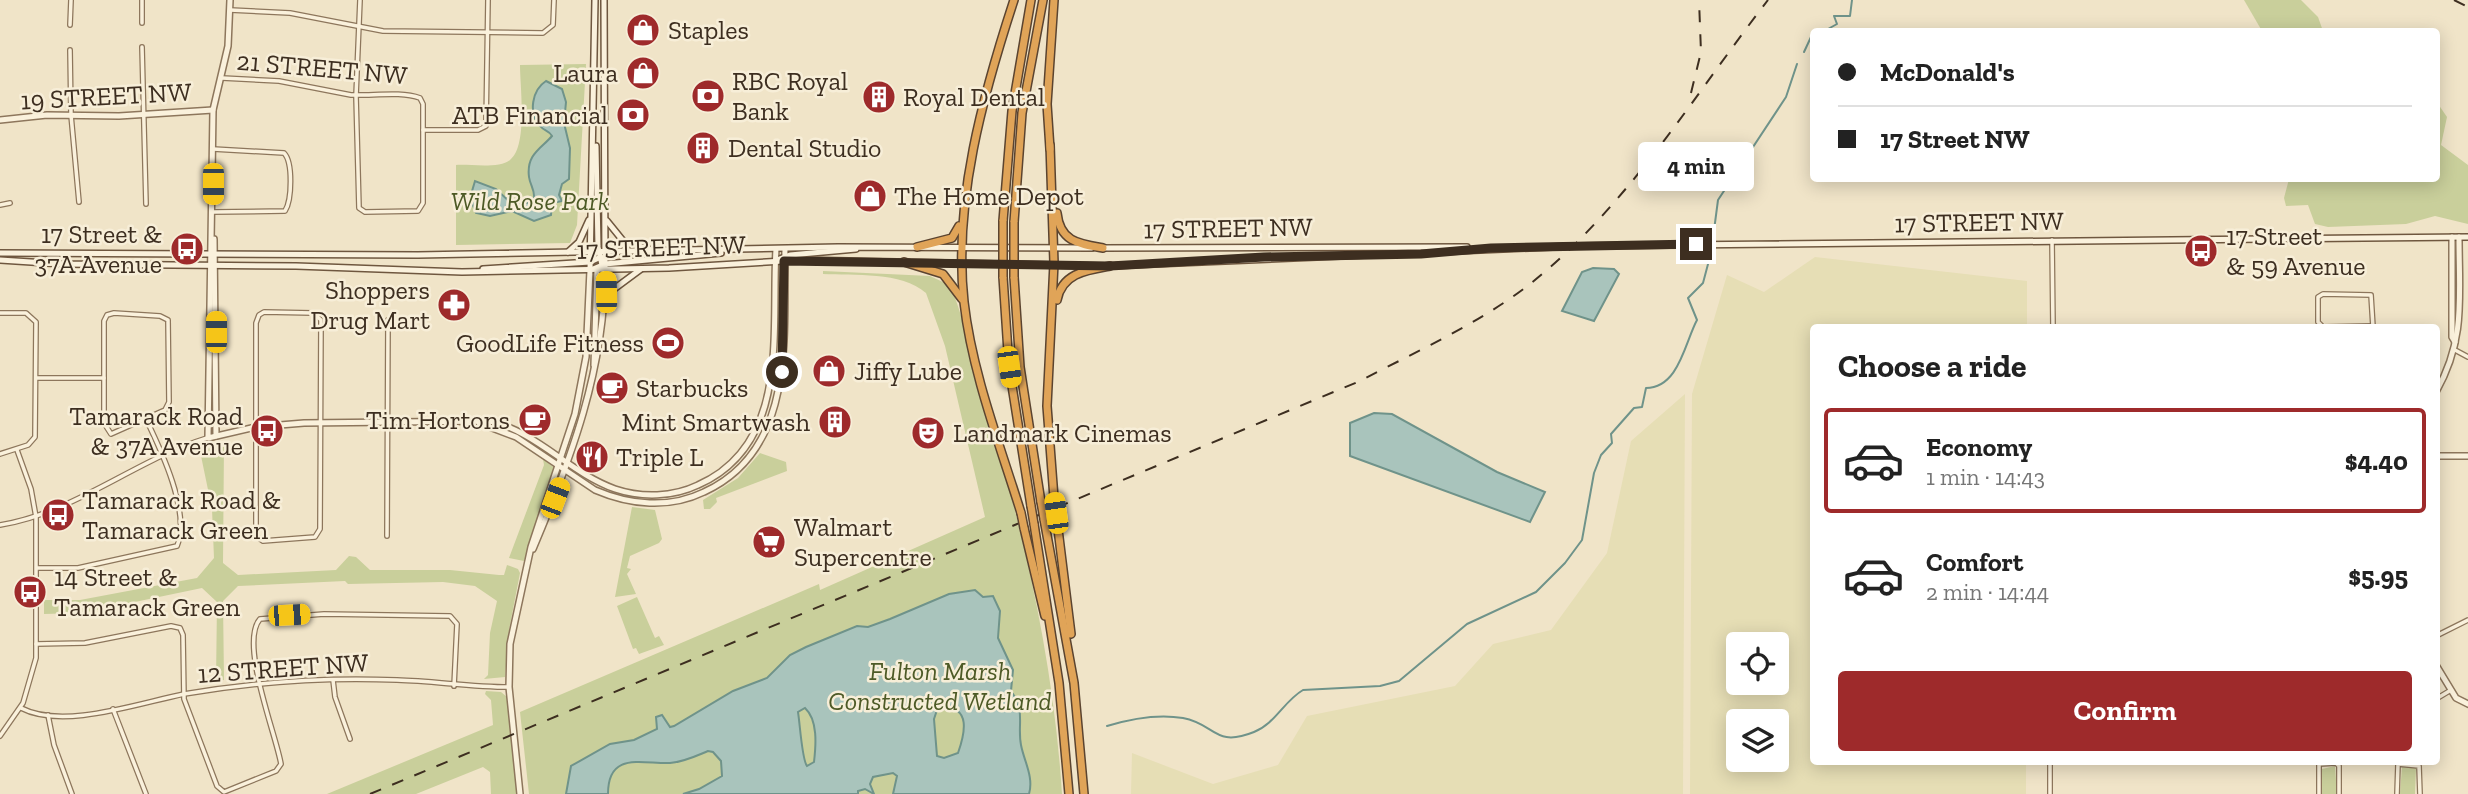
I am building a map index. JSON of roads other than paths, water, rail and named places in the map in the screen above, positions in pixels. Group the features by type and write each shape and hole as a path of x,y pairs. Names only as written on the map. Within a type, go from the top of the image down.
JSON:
{"highway":[{"path":"1014,0 988,95 964,212 961,248 964,303 973,352 1021,513 1059,683"},
{"path":"1031,0 1012,111 1003,221 1003,277 1009,367 1059,683 1069,794"},
{"path":"1043,0 1022,113 1014,222 1014,277 1021,380 1074,683"},
{"path":"1054,0 1047,104 1054,249 1053,328 1047,406 1054,498 1070,624 1084,794"},
{"path":"1050,145 1062,231 1076,244 1103,248"},
{"path":"917,247 954,237 964,212"},
{"path":"904,262 943,274 964,303"},
{"path":"1053,328 1059,289 1065,281 1082,272 1110,266"}],"main road":[{"path":"230,0 228,46 213,110 208,438 256,427 321,423 469,421 505,426 609,496 658,503 702,494 736,472 760,444 779,391 783,353 784,255"},
{"path":"520,794 509,687 510,644 525,568 592,386 600,350 604,310 598,265 590,252 595,0"},
{"path":"564,464 586,357 602,252 605,211 604,0"},
{"name":"19 STREET NW","path":"0,120 213,110"},
{"path":"594,126 602,252"},
{"path":"605,211 608,224 624,242 660,251"},
{"path":"566,253 579,242 590,217"},
{"path":"2440,383 2455,350 2452,337 2455,237"},
{"name":"17 STREET NW","path":"784,255 877,246 1054,249 1421,245 1491,248 2468,237"},
{"name":"17 STREET NW","path":"0,260 62,264 210,258 776,249 784,255 904,262 1110,266 1264,257 1421,254 1491,248"},
{"path":"564,464 615,489 657,495 697,486 735,461 755,432 770,386 776,249"},
{"path":"598,265 641,263 745,250"},
{"name":"17 STREET NW","path":"0,253 210,258 216,265 477,272 504,265 598,265 641,269 775,261"},
{"path":"775,261 784,255"},
{"path":"210,258 216,265 216,436"},
{"path":"592,386 597,336 598,265"},
{"path":"604,310 614,289 641,269"},
{"path":"2440,456 2468,456"},
{"path":"2440,672 2456,698 2468,704"}],"street":[{"path":"70,25 71,0"},
{"path":"142,0 142,23"},
{"path":"360,0 356,96 360,211 420,210 423,203 423,130 478,130 486,126 488,0"},
{"name":"21 STREET NW","path":"230,10 290,13 359,28 549,31 553,25 554,0"},
{"path":"142,47 146,204"},
{"path":"70,50 71,115 79,202"},
{"name":"21 STREET NW","path":"221,78 279,81 356,96 420,98 423,130"},
{"path":"213,149 273,150 284,153 289,161 289,203 285,211 213,212"},
{"path":"0,205 10,203"},
{"path":"2052,240 2053,324"},
{"path":"2320,324 2318,322 2318,297 2323,294 2371,295 2373,324"},
{"path":"0,313 32,315 36,322 34,438 17,450 0,454"},
{"path":"288,313 319,316 321,423 318,535 263,541 258,539 256,427 259,315 288,313"},
{"path":"107,315 160,316 168,320 167,408 116,433 108,433 104,423 104,378 104,321 107,315"},
{"path":"387,536 385,422 388,320"},
{"path":"2455,350 2468,357"},
{"path":"35,378 104,378"},
{"path":"37,568 78,568 175,548 180,539 179,515 163,456 146,419"},
{"path":"0,525 36,517 163,456 208,438"},
{"path":"0,736 21,708 33,677 36,644 36,517 33,495 17,450"},
{"path":"36,644 85,643 174,625 182,630 184,694 221,791 276,771 281,764 258,683 258,620 324,614 438,614 456,620 454,686"},
{"path":"2440,634 2468,620"},
{"path":"333,680 335,697 350,739"},
{"name":"12 STREET NW","path":"21,708 48,715 113,709 184,694 258,683 398,680 454,686 509,687"},
{"path":"2440,697 2451,690"},
{"path":"113,709 146,794"},
{"path":"48,715 54,745 72,794"},
{"path":"2050,765 2050,794"},
{"path":"2319,765 2319,794"},
{"path":"2338,765 2339,794"},
{"path":"2397,794 2398,765"},
{"path":"2416,765 2419,766 2420,794"}],"water":[{"path":"546,81 562,89 566,102 564,123 570,148 569,179 562,184 559,195 562,201 552,203 551,215 534,221 512,211 490,216 476,213 470,198 475,181 496,189 511,203 527,203 534,198 529,177 530,163 536,152 552,136 536,121 533,108 537,90"},
{"path":"1593,268 1614,269 1619,274 1594,321 1562,311 1582,272"},
{"path":"1374,413 1392,414 1497,472 1545,492 1530,522 1350,456 1350,423"},
{"name":"Fulton Marsh Constructed Wetland","path":"975,590 983,597 993,596 1000,611 998,638 1013,670 1011,691 1020,712 1020,738 1030,781 1029,794 893,794 897,776 893,773 873,777 870,784 874,794 865,789 858,791 858,794 683,794 699,789 722,776 721,761 713,752 708,751 670,763 638,762 620,766 610,780 608,794 566,794 571,766 610,744 634,740 657,729 656,717 662,715 670,727 674,726 733,691 767,678 790,655 806,647 857,626 868,627 890,619 949,594","holes":["943,707 958,711 964,722 958,753 944,758 937,756 934,719 937,710","805,708 812,719 815,741 814,762 807,766 802,749 798,712"]}],"waterway":[{"path":"1830,28 1837,24 1834,16 1850,16 1852,0"},
{"path":"1804,52 1810,39"},
{"path":"1713,238 1718,200 1786,97 1797,64"},
{"path":"1107,726 1145,718 1174,717 1194,721 1223,736 1241,736 1254,732 1268,724 1303,690 1380,686 1399,681 1467,624 1536,592 1565,563 1582,540 1594,473 1601,455 1612,443 1611,434 1634,408 1642,407 1646,388 1657,386 1666,380 1679,362 1697,320 1688,298 1703,283 1712,249"}],"railway":[{"path":"1691,93 1701,52 1699,0"},
{"path":"370,794 1360,381 1469,324 1530,284 1598,220 1657,149 1768,0"},
{"path":"2454,0 2468,7"}],"place":[{"name":"Staples","path":"643,30"},
{"name":"Laura","path":"643,73"},
{"name":"RBC Royal Bank","path":"708,96"},
{"name":"Royal Dental","path":"879,97"},
{"name":"ATB Financial","path":"633,115"},
{"name":"Dental Studio","path":"703,148"},
{"name":"The Home Depot","path":"870,196"},
{"name":"17 Street & 37A Avenue","path":"187,249"},
{"name":"17 Street & 59 Avenue","path":"2201,251"},
{"name":"Shoppers Drug Mart","path":"454,305"},
{"name":"GoodLife Fitness","path":"668,343"},
{"name":"Jiffy Lube","path":"829,371"},
{"name":"Starbucks","path":"612,388"},
{"name":"Tim Hortons","path":"535,420"},
{"name":"Mint Smartwash","path":"835,422"},
{"name":"Tamarack Road & 37A Avenue","path":"267,431"},
{"name":"Landmark Cinemas","path":"928,433"},
{"name":"Triple L","path":"592,457"},
{"name":"Tamarack Road & Tamarack Green","path":"58,515"},
{"name":"Walmart Supercentre","path":"769,542"},
{"name":"14 Street & Tamarack Green","path":"30,592"}],"park label":[{"name":"Wild Rose Park","path":"530,201"}]}
